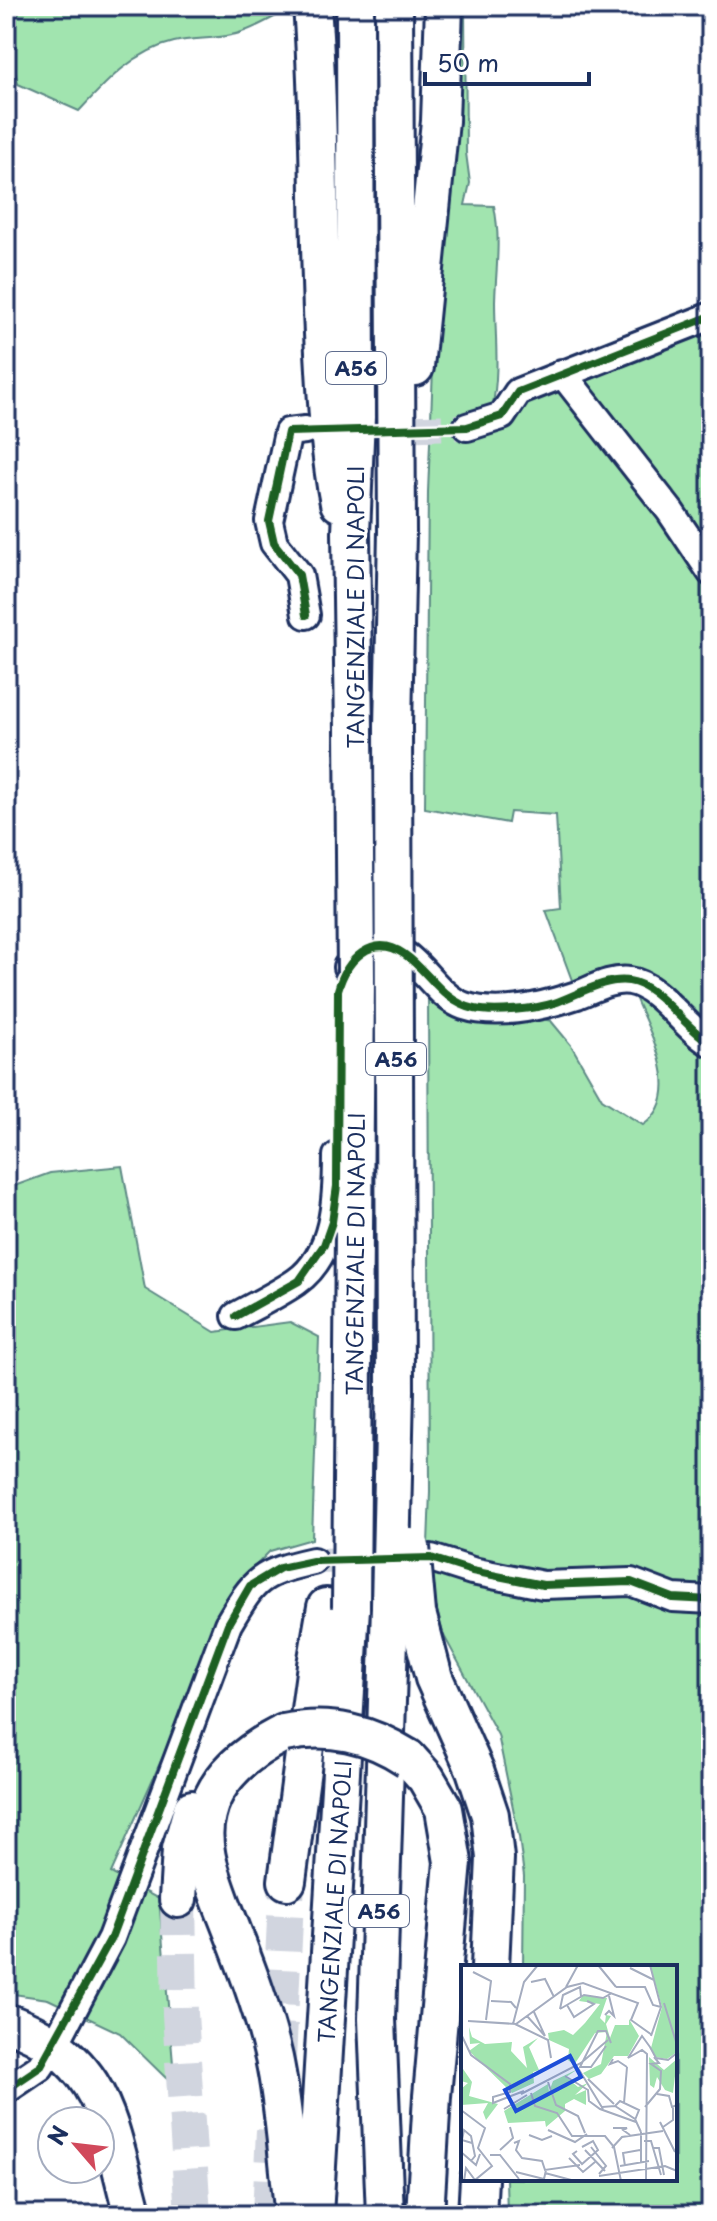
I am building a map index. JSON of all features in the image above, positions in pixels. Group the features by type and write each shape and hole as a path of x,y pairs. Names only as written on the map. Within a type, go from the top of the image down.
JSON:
{"highway":[{"path":"312,6 329,455 351,566"},
{"name":"TANGENZIALE DI NAPOLI","path":"314,2215 338,1608 354,1409 356,977 351,566 356,417 355,6"},
{"name":"TANGENZIALE DI NAPOLI","path":"385,2215 377,2019 404,1609 395,1390 393,727 397,531 394,6"},
{"path":"397,531 440,121 444,9"},
{"path":"287,1881 316,1665 338,1608"},
{"path":"404,1609 475,1770 490,1815 495,1858 490,1965"},
{"path":"178,1899 181,1849 187,1822 205,1781 224,1762 249,1745 284,1733 317,1729 357,1733 408,1758 432,1777 453,1803 467,1840 470,1864 464,1965"},
{"path":"284,1733 262,1744 231,1770 212,1799 204,1831 209,1870 257,1996 274,2058 294,2215"},
{"path":"408,1758 426,1778 444,1809 453,1862 432,2096 425,2215"},
{"path":"449,2215 461,2017"},
{"path":"6,2022 26,2029 53,2045 86,2074 104,2110 133,2215"},
{"path":"477,2215 479,2181"}],"street":[{"path":"467,427 502,416 518,392 711,316"},
{"path":"562,373 670,511 711,572"},
{"path":"305,430 288,432 269,521 274,543 299,575 306,615"},
{"path":"236,1316 299,1281 324,1245 332,1222 337,1186 338,990 342,975 362,951 384,946 401,951 446,995 460,1004 477,1009 550,1004 616,981 629,980 650,991 711,1043"},
{"path":"431,1558 516,1581 543,1585 631,1582 673,1598 711,1600"},
{"path":"61,2033 111,1938 228,1624 250,1586 280,1568 313,1561"},
{"path":"6,2090 40,2067 46,2058"}],"green space":[{"path":"6,6 292,6 293,9 234,35 174,42 146,52 110,79 79,111 18,84 10,51 11,13"},
{"path":"454,6 465,6 466,153 470,183 465,205 494,206 498,242 496,368 492,408 462,415 462,435 578,378 711,327 711,1030 650,979 573,983 546,910 561,908 556,815 510,812 508,823 425,808 428,492"},
{"path":"428,989 551,1021 571,1045 602,1099 643,1125 656,1112 662,1097 663,1079 654,1042 632,990 711,1051 711,2215 507,2215 506,2181 677,2181 677,1965 523,1965 524,1876 519,1837 498,1735 443,1634 427,1571 430,1491"},
{"path":"122,1166 145,1289 215,1332 290,1322 319,1337 312,1539 270,1551 236,1586 210,1632 168,1745 111,1873 159,1899 175,2087 120,2033 48,1999 6,1993 6,1189 50,1173"}],"tunnel":[{"path":"338,430 467,427"},
{"path":"313,1561 407,1559"},
{"path":"278,2059 287,1881"},
{"path":"178,1899 180,2014 193,2215"},
{"path":"270,2215 274,2130"}],"cycle path":[{"path":"306,615 299,575 274,543 269,521 288,432 467,427 502,416 518,392 711,316"},
{"path":"236,1316 299,1281 324,1245 332,1222 337,1186 338,990 347,969 362,953 381,946 392,948 413,961 454,1000 483,1010 515,1010 546,1005 601,984 629,981 651,990 711,1043"},
{"path":"6,2090 40,2067 111,1938 228,1624 250,1586 280,1568 313,1561 431,1558 472,1571 543,1585 631,1582 673,1598 711,1600"}]}
